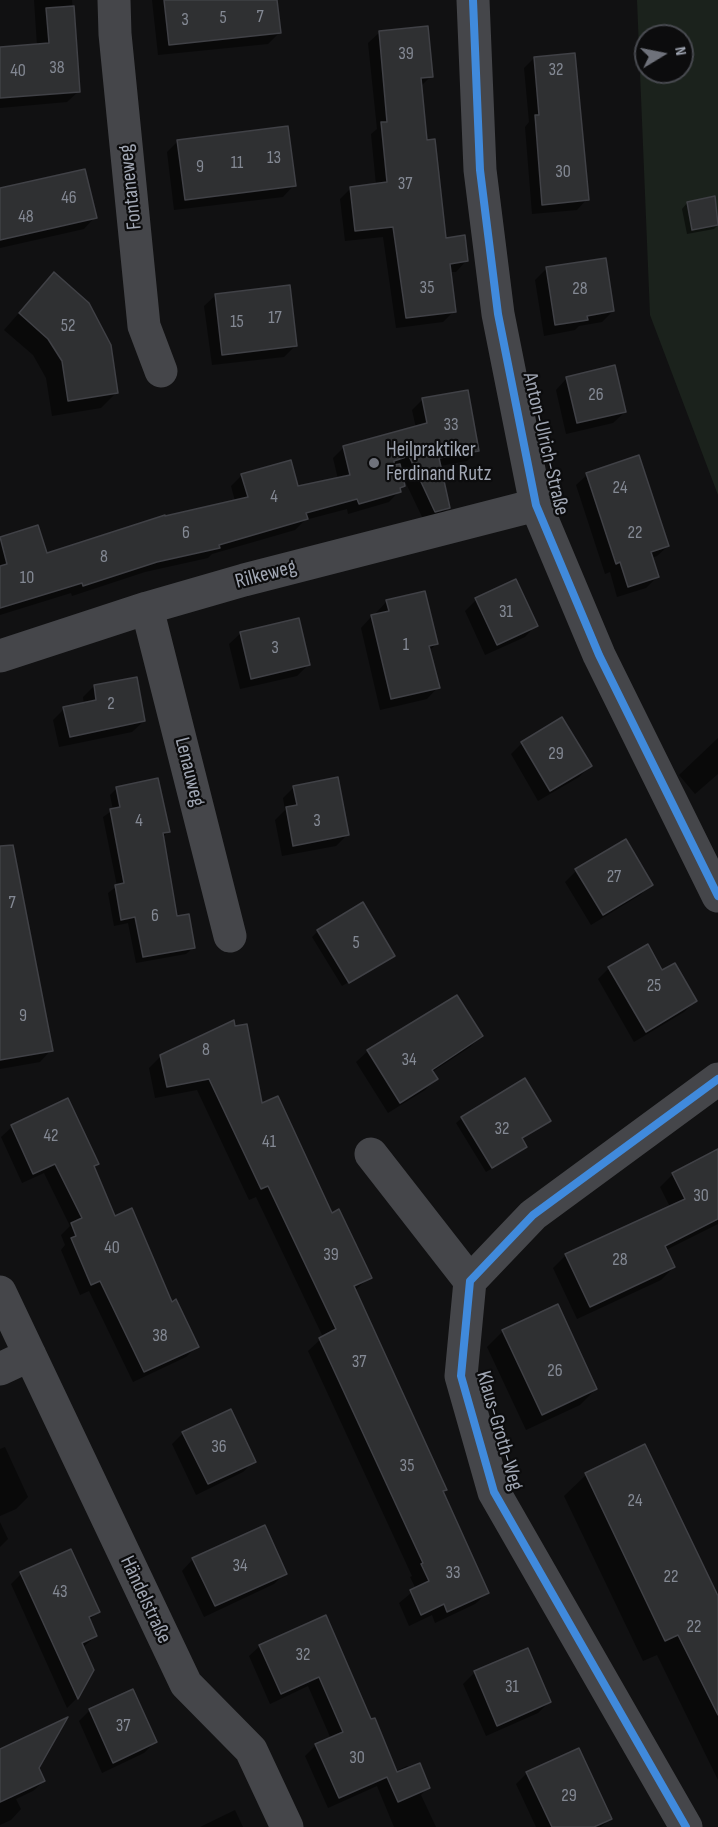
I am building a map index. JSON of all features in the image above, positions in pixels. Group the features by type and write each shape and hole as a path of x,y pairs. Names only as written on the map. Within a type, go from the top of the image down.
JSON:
{"street":[{"name":"Fontaneweg","path":"114,0 115,34 144,326 161,371"},
{"name":"Anton-Ulrich-Straße","path":"473,0 480,170 498,314 536,505 598,655 718,896"},
{"name":"Rilkeweg","path":"0,657 147,608 244,580 536,505"},
{"name":"Lenauweg","path":"147,608 230,936"},
{"path":"372,1154 470,1281 533,1215 718,1079"},
{"name":"Klaus-Groth-Weg","path":"470,1281 461,1376 494,1492 686,1827"},
{"name":"Händelstraße","path":"0,1292 186,1684 251,1749 287,1827"},
{"path":"0,1369 30,1355"}],"shaded area":[{"path":"637,0 718,0 718,495 650,315 640,84 694,84 694,24 638,24"}],"building":[{"path":"164,0 277,0 281,33 169,45"},
{"path":"74,6 80,92 0,98 0,47 49,43 46,8"},
{"path":"428,26 433,77 421,78 427,140 435,139 446,238 465,235 468,261 450,264 456,312 406,318 393,227 355,231 350,187 387,182 381,122 387,122 379,31"},
{"path":"575,53 589,200 542,205 535,115 539,115 534,57"},
{"path":"288,126 296,186 185,200 177,140"},
{"path":"85,169 97,218 0,240 0,188"},
{"path":"715,196 718,225 692,230 687,202"},
{"path":"606,258 614,311 587,316 588,320 555,325 546,267"},
{"path":"54,272 89,303 111,345 118,393 68,401 62,361 48,339 19,313"},
{"path":"290,285 297,346 222,355 215,294"},
{"path":"615,365 626,412 577,423 566,377"},
{"path":"468,390 479,451 439,458 450,508 435,512 409,456 394,461 394,465 400,464 405,486 400,488 401,492 359,504 357,499 306,513 308,519 219,545 220,548 157,562 83,586 82,583 0,608 0,566 7,564 0,537 38,525 47,553 165,515 248,497 241,474 291,460 298,486 350,475 343,446 427,423 422,398"},
{"path":"639,455 669,546 651,552 659,577 628,587 620,562 616,564 586,473"},
{"path":"516,579 538,626 497,645 475,598"},
{"path":"425,591 438,644 429,646 440,688 391,699 371,615 389,611 386,600"},
{"path":"299,618 310,665 251,679 240,632"},
{"path":"137,677 145,721 70,737 63,707 96,700 94,685"},
{"path":"562,717 592,766 550,791 521,742"},
{"path":"338,777 349,835 293,846 286,807 297,805 293,786"},
{"path":"158,778 170,832 163,833 177,916 189,914 195,948 143,957 135,917 121,920 115,885 124,883 110,809 120,807 116,787"},
{"path":"626,839 653,885 603,915 575,869"},
{"path":"13,845 53,1051 0,1060 0,846"},
{"path":"363,902 395,956 349,983 317,930"},
{"path":"648,944 662,970 675,963 697,1001 646,1032 608,967"},
{"path":"457,995 483,1036 432,1070 438,1079 400,1103 367,1050"},
{"path":"234,1020 235,1026 247,1024 262,1103 278,1096 332,1213 339,1209 372,1278 354,1286 447,1490 443,1491 489,1593 447,1612 444,1604 421,1615 410,1590 429,1581 421,1564 423,1563 319,1338 336,1329 268,1186 261,1189 209,1079 167,1087 160,1055"},
{"path":"525,1078 551,1121 522,1138 527,1147 492,1168 461,1117"},
{"path":"68,1098 99,1164 94,1166 115,1216 132,1208 172,1302 176,1299 199,1347 144,1372 100,1281 91,1285 71,1238 76,1236 71,1223 82,1218 55,1164 33,1174 11,1125"},
{"path":"718,1149 718,1219 665,1246 675,1267 590,1307 565,1254 685,1199 672,1173"},
{"path":"558,1304 597,1389 542,1415 502,1330"},
{"path":"231,1409 256,1462 208,1484 182,1432"},
{"path":"645,1444 718,1596 718,1715 678,1635 665,1641 585,1473"},
{"path":"265,1525 287,1574 215,1606 192,1558"},
{"path":"71,1549 100,1612 89,1617 97,1636 82,1643 94,1670 78,1699 20,1572"},
{"path":"326,1615 371,1719 375,1718 397,1772 420,1763 430,1788 398,1802 387,1777 339,1798 315,1744 343,1732 319,1677 281,1694 259,1645"},
{"path":"528,1648 551,1702 497,1726 474,1671"},
{"path":"133,1689 157,1742 113,1763 89,1709"},
{"path":"68,1717 39,1768 45,1781 0,1802 0,1749"},
{"path":"579,1748 612,1819 594,1827 552,1827 526,1772"}],"cycle path":[{"path":"473,0 480,170 498,314 536,505 599,655 718,896"},
{"path":"686,1827 494,1492 461,1376 470,1281 533,1215 718,1079"}],"place":[{"name":"Heilpraktiker Ferdinand Rutz","path":"374,463"}]}
